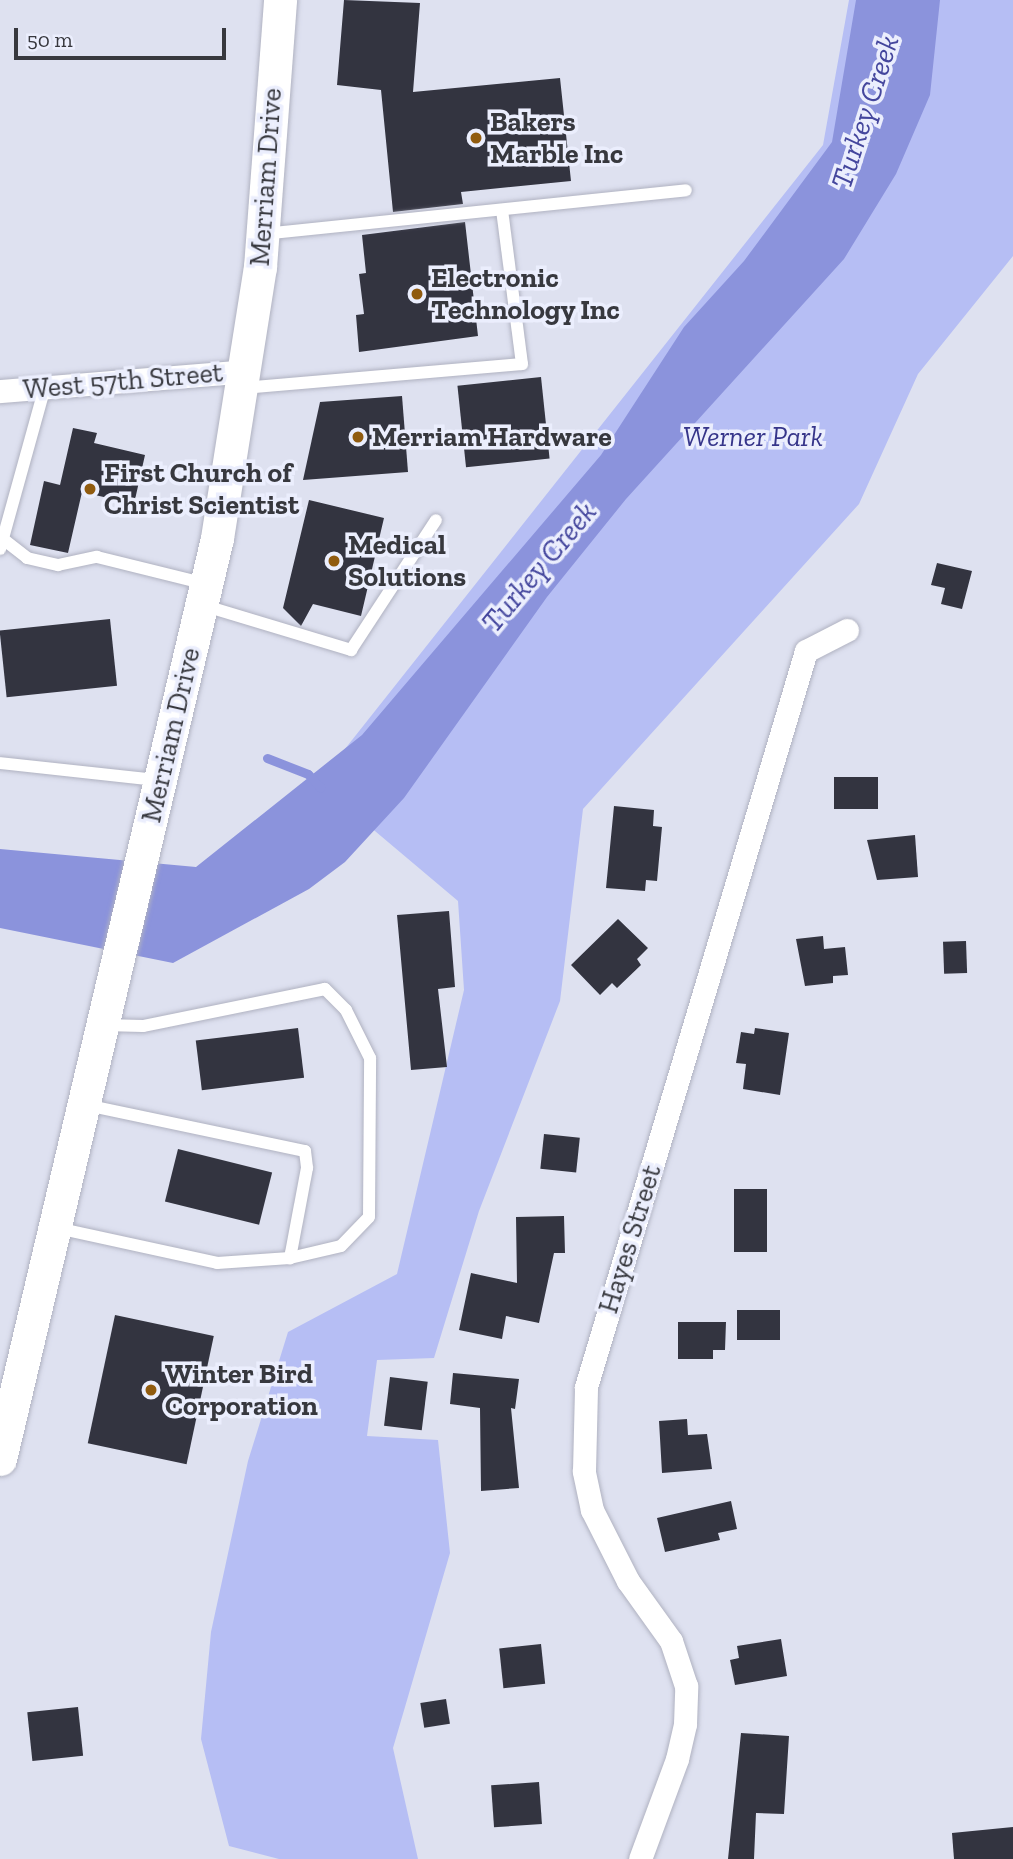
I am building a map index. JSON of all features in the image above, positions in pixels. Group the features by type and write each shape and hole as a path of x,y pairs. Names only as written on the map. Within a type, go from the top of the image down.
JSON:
{"main road":[{"name":"Merriam Drive","path":"0,1459 204,594 244,380 262,234 280,0"}],"street":[{"name":"West 57th Street","path":"0,391 244,380"},
{"name":"Hayes Street","path":"639,1859 677,1759 685,1724 686,1686 671,1641 614,1558 592,1510 584,1471 586,1387 806,651 847,630"}],"lane":[{"path":"262,234 686,190"},
{"path":"244,380 522,363 502,210"},
{"path":"45,387 1,544 27,558 58,565 97,556 351,650 436,520"},
{"path":"0,763 161,780"},
{"path":"55,1227 216,1263 290,1258 341,1245 369,1217 370,1059 346,1010 325,989 143,1026 103,1025"},
{"path":"84,1104 305,1151 307,1168 290,1258"}],"green space":[{"name":"Werner Park","path":"849,0 1013,0 1013,256 918,374 859,504 583,809 560,1001 479,1211 434,1358 377,1360 367,1436 438,1440 450,1553 393,1748 418,1859 279,1859 229,1846 201,1739 211,1632 248,1461 288,1332 397,1274 464,990 458,901 318,783 823,145"}],"water":[{"name":"Turkey Creek","path":"856,0 940,0 930,95 896,174 844,259 626,499 547,597 404,798 345,862 309,889 173,963 0,928 0,849 196,867 362,735 601,455 684,327 744,261 832,142"}],"building":[{"name":"Bakers Marble Inc","path":"344,0 420,3 413,92 560,78 571,181 461,192 463,204 393,212 381,90 337,85"},
{"name":"Electronic Technology Inc","path":"465,222 478,336 359,352 356,315 364,314 359,274 366,273 362,235"},
{"path":"541,377 550,459 466,467 457,386"},
{"name":"Merriam Hardware","path":"402,396 408,472 303,480 320,402"},
{"name":"First Church of Christ Scientist","path":"73,428 97,433 94,443 145,455 134,504 82,492 68,553 30,545 44,481 60,485"},
{"name":"Medical Solutions","path":"309,500 384,518 361,616 313,604 301,626 283,608"},
{"path":"937,563 972,571 962,609 941,604 945,588 931,585"},
{"path":"110,619 117,686 7,697 0,631"},
{"path":"834,777 878,777 878,809 834,809"},
{"path":"614,806 654,810 653,826 662,827 657,881 646,880 645,891 606,888"},
{"path":"915,835 918,877 877,880 867,840"},
{"path":"449,911 455,987 438,989 447,1067 411,1070 397,915"},
{"path":"618,919 648,948 637,959 641,965 617,988 612,983 600,995 571,965"},
{"path":"823,936 824,949 845,947 848,975 833,976 833,983 805,986 796,939"},
{"path":"966,941 967,973 944,974 943,942"},
{"path":"298,1028 304,1078 202,1090 196,1041"},
{"path":"755,1028 789,1033 780,1095 743,1089 746,1064 736,1063 741,1032 754,1034"},
{"path":"544,1134 580,1138 576,1173 540,1169"},
{"path":"178,1149 272,1172 259,1225 165,1201"},
{"path":"734,1189 767,1189 767,1252 734,1252"},
{"path":"564,1216 565,1253 554,1253 539,1323 506,1316 502,1339 459,1330 471,1273 517,1283 516,1217"},
{"path":"737,1310 780,1310 780,1340 737,1340"},
{"name":"Winter Bird Corporation","path":"115,1315 214,1336 187,1464 88,1443"},
{"path":"678,1322 726,1322 725,1350 713,1350 713,1359 678,1359"},
{"path":"453,1373 519,1379 515,1409 511,1408 519,1488 481,1491 480,1408 450,1404"},
{"path":"390,1377 428,1382 422,1430 384,1426"},
{"path":"687,1419 688,1435 707,1434 712,1469 662,1473 659,1421"},
{"path":"731,1501 737,1529 718,1533 720,1540 665,1552 657,1518"},
{"path":"781,1639 787,1676 735,1685 730,1660 739,1658 737,1646"},
{"path":"541,1644 545,1684 503,1688 499,1648"},
{"path":"446,1699 450,1724 424,1728 420,1703"},
{"path":"78,1707 83,1756 32,1761 27,1712"},
{"path":"741,1733 789,1736 784,1814 756,1813 754,1859 728,1859"},
{"path":"539,1782 542,1824 494,1827 491,1785"},
{"path":"1013,1827 1013,1859 954,1859 952,1833"}],"waterway":[{"path":"267,758 308,774 320,787"}],"place":[{"name":"Bakers Marble Inc","path":"476,138"},
{"name":"Electronic Technology Inc","path":"417,294"},
{"name":"Merriam Hardware","path":"358,437"},
{"name":"First Church of Christ Scientist","path":"90,489"},
{"name":"Medical Solutions","path":"334,561"},
{"name":"Winter Bird Corporation","path":"151,1390"}]}
